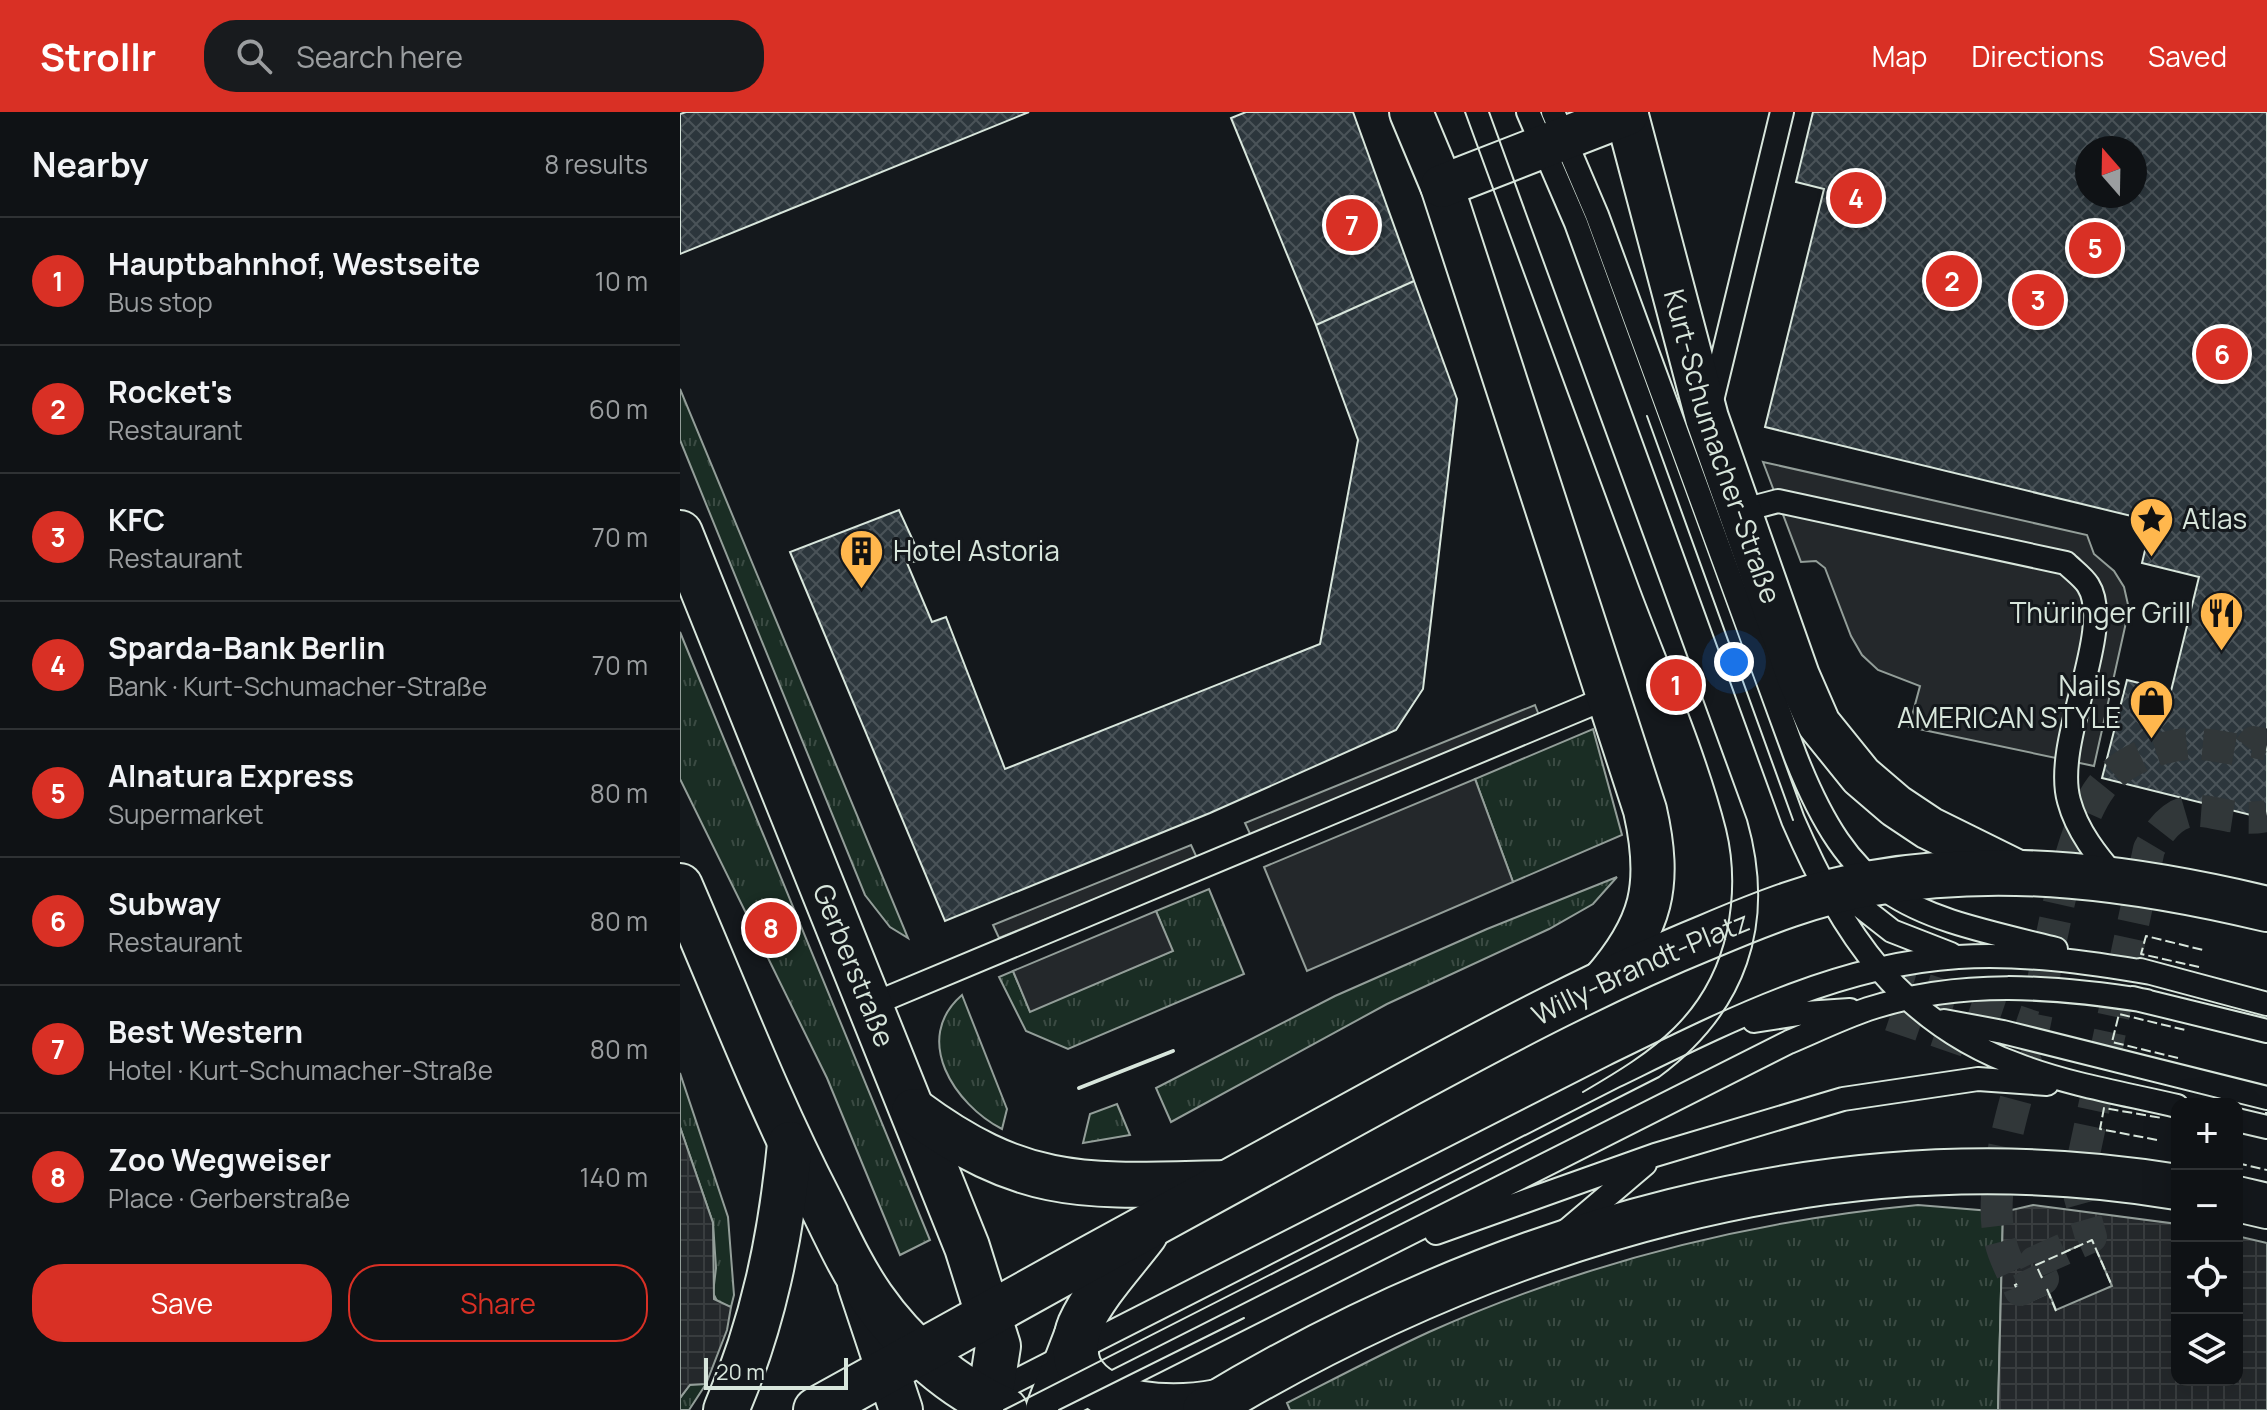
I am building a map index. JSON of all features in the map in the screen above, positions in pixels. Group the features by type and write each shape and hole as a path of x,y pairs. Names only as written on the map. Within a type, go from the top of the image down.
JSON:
{"main road":[{"name":"Gerberstraße","path":"680,533 914,1111 992,1388"},
{"name":"Willy-Brandt-Platz","path":"827,1404 903,1360 992,1388 1069,1268 1602,983 1757,916 1846,889 1947,874 2016,871 2118,879 2267,909"},
{"path":"680,886 790,1144 854,1268 890,1320 903,1360 992,1388"},
{"path":"914,1111 964,1147 1036,1177 1114,1186 1225,1183"},
{"path":"726,1410 757,1331 777,1245 790,1144"},
{"path":"1157,1220 1105,1286 1073,1345 1081,1372 1102,1404 1164,1409 1212,1406 1360,1326 1487,1269 1550,1245 1666,1212 1807,1185 1927,1172 2061,1172 2171,1186"},
{"path":"2243,1200 2267,1206"}],"street":[{"path":"1411,112 1442,186 1609,697 1645,810 1654,850 1647,917 1635,942 1602,983"},
{"name":"Kurt-Schumacher-Straße","path":"1442,186 1547,126 1627,113 1707,418 1798,676 1819,724 1838,752 1896,806 1929,828 2016,871"},
{"path":"1047,1410 1073,1345"},
{"path":"901,1410 903,1360"}],"lane":[{"path":"1707,418 1782,112"},
{"path":"1547,126 1572,210 1791,813 1846,889 1892,931 1959,957 2267,1031"},
{"path":"1547,126 1597,215 1803,776 1828,827 1851,860 1846,889 1854,938 1880,969 1931,1019 1970,1043 2021,1067 2171,1105"},
{"path":"1740,511 1778,501 2066,563 2088,585 2097,614 2065,760 2068,800 2081,830 2118,879"},
{"path":"871,1005 1609,697"},
{"path":"1846,889 1932,917 2267,1004"},
{"path":"992,1388 1615,1076 1790,996 1880,969 1959,957 2056,959 2151,973"},
{"path":"1102,1404 1149,1364 1789,1042 1866,1010 1910,998 1983,988 2075,990 2147,1001"},
{"path":"1615,1076 1749,1022 1805,1013 1866,1010 2003,1032 2267,1098"},
{"path":"1239,1318 1405,1245 1655,1155 1785,1115 1906,1087 1978,1079 2139,1097"},
{"path":"2243,1121 2267,1127"},
{"path":"1550,1245 1655,1155"},
{"path":"1102,1404 1134,1381 1149,1364"}],"green space":[{"path":"680,389 908,938 890,927 865,895 680,440"},
{"path":"680,632 930,1240 900,1255 827,1078 680,779"},
{"path":"1593,729 1622,835 1513,882 1475,779"},
{"path":"1617,877 1593,904 1549,929 1387,1004 1171,1122 1156,1088 1335,996 1487,929"},
{"path":"1209,889 1244,974 1068,1049 1026,1031 999,977 1013,971 1030,1011 1172,951 1156,911"},
{"path":"962,995 1007,1109 1002,1129 969,1104 945,1070 940,1050 940,1031 947,1012"},
{"path":"680,1073 728,1217 734,1295 731,1307 718,1303 713,1293 716,1268 713,1223 680,1127"},
{"path":"1117,1104 1130,1135 1083,1143 1090,1114"},
{"path":"1918,1205 2003,1212 1998,1410 1290,1410 1287,1403 1429,1332 1547,1285 1607,1266 1730,1234 1855,1212"},
{"path":"690,1384 706,1384 689,1410 680,1410 680,1398"}],"shaded area":[{"path":"1763,462 2087,535 2094,554 2114,571 2124,587 2129,609 2094,766 1909,727 1920,686 1878,670 1862,655 1851,636 1825,568 1816,561 1801,562"},
{"path":"1535,705 1540,718 1251,836 1245,823"},
{"path":"1475,779 1513,882 1307,971 1264,867"},
{"path":"1191,845 1197,858 999,938 993,925"},
{"path":"1156,911 1173,951 1030,1012 1013,971"},
{"path":"680,1127 713,1223 714,1299 731,1307 727,1330 706,1384 690,1385 680,1398"},
{"path":"2033,1205 2171,1223 2171,1386 2243,1386 2243,1237 2267,1243 2267,1410 1998,1410 2003,1212","holes":["2092,1240 2112,1286 2056,1310 2037,1264"]}],"building":[{"path":"1029,112 680,254 680,114"},
{"path":"1246,112 1353,112 1414,281 1316,325 1231,118"},
{"path":"1813,112 2267,112 2267,819 2102,778 2127,680 2171,691 2199,577 2142,563 2152,521 1765,427 1824,189 1796,182"},
{"name":"Hotel Astoria","path":"1414,281 1457,399 1423,689 1396,730 1210,813 945,921 790,552 899,510 922,560 907,563 932,622 946,617 1005,769 1320,644 1358,440 1316,325"},
{"path":"2039,1274 2048,1293 2023,1304 2015,1285"}],"tunnel":[{"path":"1966,1041 1887,1014 1900,985 1917,990 1918,987 2034,1027 2068,867 2089,808 2109,778 2139,757 2175,746 2201,744 2247,751 2254,742 2267,745"},
{"path":"2018,1059 2026,1062 2003,1153 1997,1224 2007,1262 2020,1290 2043,1279 2035,1262 2091,1237 2077,1187 2149,849 2163,829 2176,817 2189,812 2248,818 2267,816"}],"tram line":[{"path":"1465,112 1698,739 1718,799 1731,854 1732,892 1727,931 1706,986 1674,1028 1632,1062 1583,1092"},
{"path":"1004,1410 1659,1077 1689,1052 1714,1025 1733,995 1747,964 1755,931 1758,895 1747,820 1489,112"},
{"path":"1647,416 1793,820"},
{"path":"1059,1410 1244,1318"}],"fence":[{"path":"2199,967 2141,954 2146,936 2203,950"},
{"path":"2178,1058 2112,1042 2119,1014 2185,1030"},
{"path":"2157,1140 2100,1129 2104,1108 2162,1118"},
{"path":"2243,1164 2267,1170"},
{"path":"2042,1278 2036,1265 2092,1240 2112,1286"},
{"path":"2047,1289 2056,1311"}],"wall":[{"path":"1079,1088 1173,1051"}],"place":[{"name":"Sparda-Bank Berlin","path":"1856,198"},
{"name":"Best Western","path":"1352,225"},
{"name":"Alnatura Express","path":"2095,248"},
{"name":"Rocket's","path":"1952,281"},
{"name":"KFC","path":"2038,300"},
{"name":"Subway","path":"2222,354"},
{"name":"Atlas","path":"2151,558"},
{"name":"Hotel Astoria","path":"862,590"},
{"name":"Thüringer Grill","path":"2222,652"},
{"name":"Hauptbahnhof, Westseite","path":"1676,685"},
{"name":"Nails AMERICAN STYLE","path":"2152,741"},
{"name":"Zoo Wegweiser","path":"771,928"}]}
